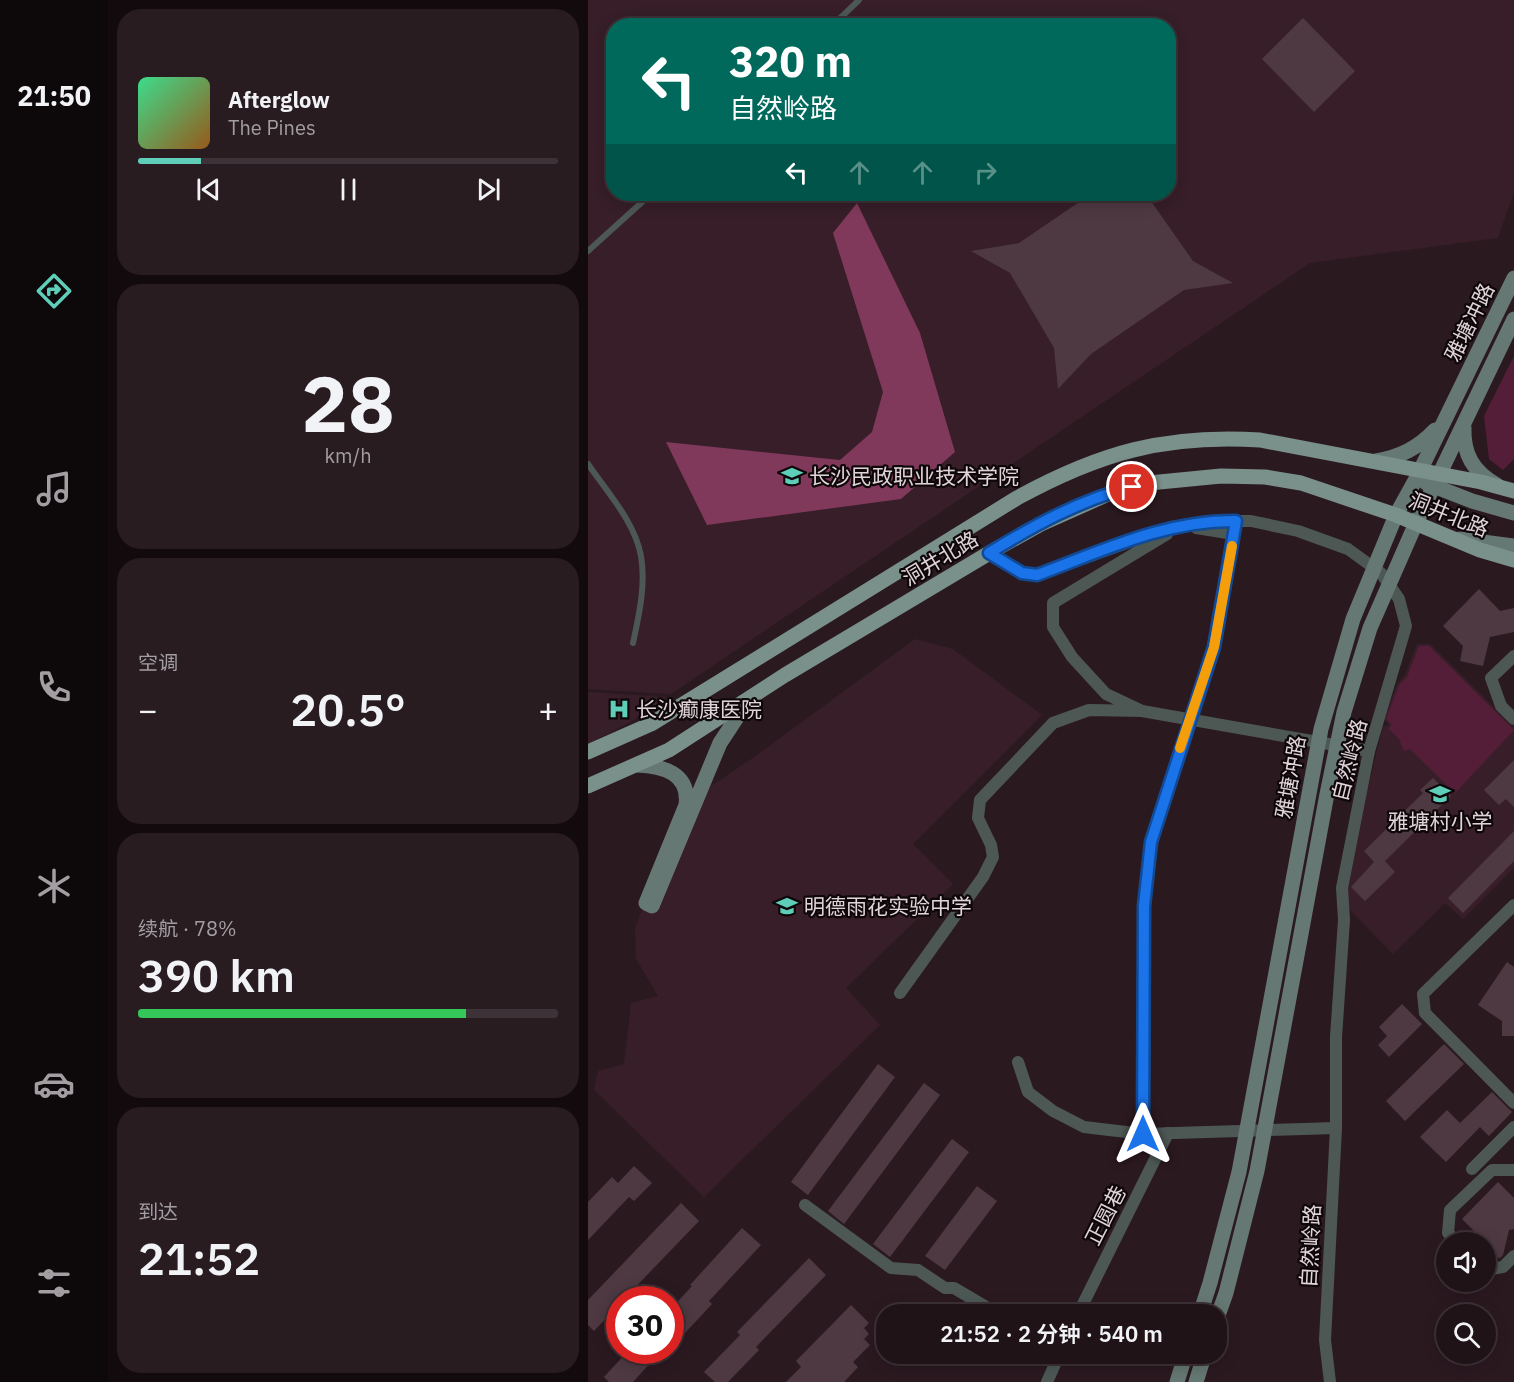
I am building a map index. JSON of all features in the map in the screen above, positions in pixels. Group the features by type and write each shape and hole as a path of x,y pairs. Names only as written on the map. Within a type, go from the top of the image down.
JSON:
{"main road":[{"name":"洞井北路","path":"588,752 651,724 1017,498 1055,477 1094,460 1175,441 1225,438 1282,443 1373,462 1436,480 1510,487"},
{"name":"洞井北路","path":"588,786 669,750 756,692 989,553 1041,524 1115,491 1221,476 1264,477 1301,483 1395,515 1514,560"}],"street":[{"name":"雅塘冲路","path":"1203,1304 1239,1172 1318,742 1353,619 1395,515 1418,475 1514,278"},
{"name":"雅塘冲路","path":"1221,1304 1244,1226 1265,1130 1344,712 1370,628 1436,480 1514,319"},
{"path":"1373,462 1391,459 1413,450 1446,418"},
{"path":"1464,422 1464,448 1477,472 1510,487"},
{"path":"1436,480 1472,501 1514,513"},
{"name":"自然岭路","path":"989,553 1022,573 1037,575 1171,527 1212,521 1251,521 1298,531 1348,549 1381,573 1399,599 1406,626 1370,751 1342,888 1344,920 1336,1037 1336,1128 1325,1340 1330,1382"},
{"path":"1143,1134 1144,906 1149,853 1189,720 1214,647 1236,521"},
{"path":"1142,711 1106,694 1072,657 1053,627 1053,603 1169,532 1200,528 1234,534"},
{"path":"1449,537 1514,546"},
{"path":"1514,656 1491,678 1501,706 1514,719"},
{"path":"637,765 669,770 681,780 687,796 686,804 645,903 652,906 720,743 745,702 756,692"},
{"path":"900,993 983,877 993,857 992,845 978,818 980,800 1053,723 1089,710 1142,711 1370,751"},
{"path":"1514,905 1423,994 1425,1013 1514,1103"},
{"path":"1018,1062 1028,1092 1053,1111 1084,1127 1143,1134 1336,1128"},
{"path":"1472,1168 1514,1127"},
{"name":"正圆巷","path":"1083,1304 1168,1134"},
{"path":"1448,1232 1450,1210 1492,1170 1514,1170"},
{"path":"805,1205 891,1268 918,1270 945,1288 954,1288 981,1304"},
{"path":"1496,1268 1503,1267 1514,1256"},
{"path":"1047,1382 1055,1364"},
{"path":"1176,1382 1182,1364"},
{"path":"1196,1382 1202,1364"}],"lane":[{"path":"840,18 859,0"},
{"path":"588,251 643,201"},
{"path":"588,464 629,525 641,555 642,598 633,643"}],"shaded area":[{"name":"长沙民政职业技术学院","path":"588,0 1514,0 1514,192 1498,238 1310,263 671,694 588,689"},
{"path":"857,203 920,333 955,452 901,499 707,525 666,442 840,460 872,432 883,392 833,233"},
{"path":"1514,356 1514,459 1503,470 1489,459 1484,416"},
{"name":"明德雨花实验中学","path":"915,639 953,649 1042,715 913,844 953,884 846,988 880,1025 704,1197 594,1090 598,1071 624,1064 631,1003 658,996 636,959 635,928 683,805 754,757"},
{"name":"雅塘村小学","path":"1417,644 1430,644 1514,727 1514,868 1463,919 1445,903 1393,954 1346,906 1350,862 1383,726 1389,725 1384,719 1397,684 1405,675"},
{"path":"1419,646 1429,646 1514,730 1455,793 1410,749 1404,751 1399,739 1388,728 1392,725 1386,719 1399,685 1407,677"},
{"name":"长沙癫康医院","path":"588,692 667,697 632,721 588,744"}],"building":[{"path":"1303,18 1355,71 1314,112 1262,59"},
{"path":"1081,201 1151,201 1193,261 1233,283 1184,290 1091,354 1058,389 1054,348 1010,273 971,251 1019,243"},
{"path":"1479,589 1500,611 1514,608 1514,632 1490,637 1483,666 1460,661 1463,646 1443,626"},
{"path":"1514,760 1514,807 1506,799 1499,805 1484,790"},
{"path":"1433,778 1451,796 1385,861 1395,872 1365,901 1351,887 1374,862 1364,851 1423,793 1420,790"},
{"path":"1514,831 1514,861 1463,913 1448,898"},
{"path":"1507,962 1514,967 1514,1036 1502,1036 1502,1021 1478,1005"},
{"path":"1402,1004 1422,1024 1389,1057 1378,1045 1387,1036 1379,1027"},
{"path":"1444,1044 1464,1064 1405,1121 1386,1101"},
{"path":"878,1064 895,1077 808,1195 791,1182"},
{"path":"924,1083 940,1095 844,1224 828,1211"},
{"path":"1492,1092 1512,1112 1489,1136 1480,1127 1446,1162 1420,1137 1447,1110 1460,1123"},
{"path":"952,1139 969,1152 890,1257 873,1244"},
{"path":"634,1166 652,1183 634,1201 629,1197 588,1240 588,1202 612,1177 618,1183"},
{"path":"1498,1182 1514,1198 1514,1229 1509,1230 1503,1255 1500,1258 1496,1257 1496,1232 1475,1232 1462,1219"},
{"path":"977,1186 997,1201 945,1270 925,1256"},
{"path":"681,1203 699,1221 636,1286 606,1286 606,1319 594,1331 588,1325 588,1300"},
{"path":"742,1228 761,1245 709,1301 712,1304 684,1334 684,1295 692,1286 690,1285"},
{"path":"809,1258 826,1275 756,1347 759,1350 728,1382 715,1382 704,1372 740,1335 737,1332"},
{"path":"851,1305 869,1323 864,1328 869,1334 864,1339 870,1345 853,1362 858,1367 844,1382 786,1382 801,1367 796,1361"},
{"path":"616,1364 649,1364 633,1382 609,1382 604,1377"}],"slow traffic":[{"path":"1180,748 1214,647 1232,546"}],"place":[{"name":"长沙民政职业技术学院","path":"792,476"},
{"name":"长沙癫康医院","path":"619,709"},
{"name":"雅塘村小学","path":"1440,794"},
{"name":"明德雨花实验中学","path":"787,906"}],"route":[{"path":"1132,487 1085,503 989,553 1022,573 1037,575 1171,527 1212,521 1236,521 1214,647 1151,842 1144,906 1143,1134"}]}
